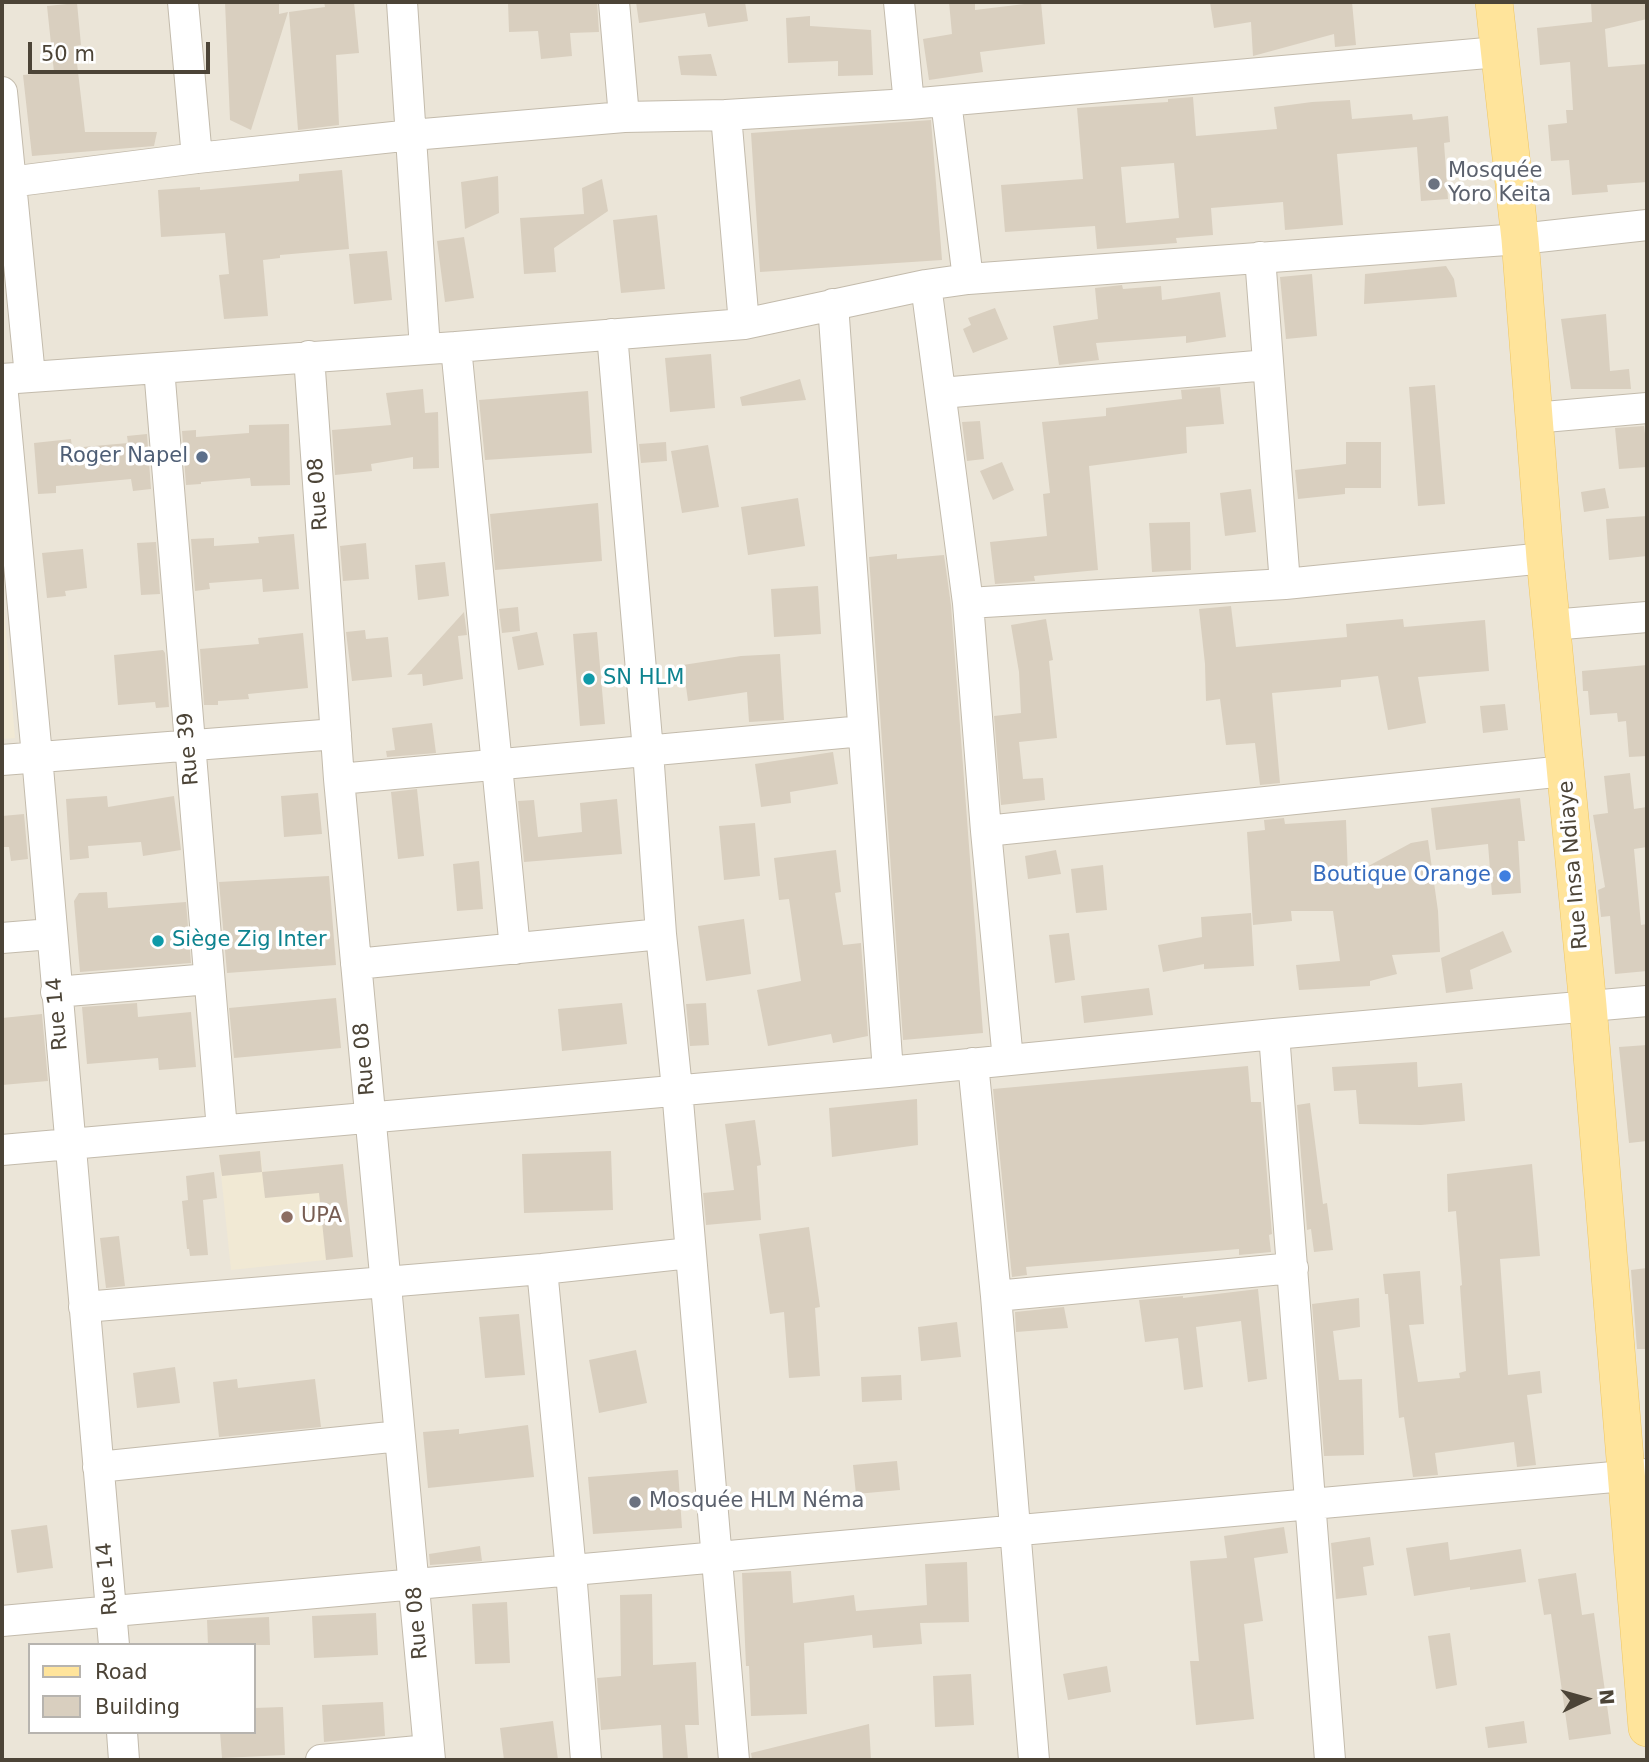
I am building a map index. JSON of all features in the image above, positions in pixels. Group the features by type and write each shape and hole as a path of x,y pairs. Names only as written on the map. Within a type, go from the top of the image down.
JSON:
{"main road":[{"name":"Rue Insa Ndiaye","path":"1494,2 1520,239 1533,418 1565,771 1637,1475 1647,1728"}],"street":[{"path":"183,2 197,158"},
{"path":"402,2 425,349"},
{"path":"614,2 624,117"},
{"path":"899,2 909,104"},
{"path":"7,183 197,158 412,135 624,117 726,115 909,104 1498,52"},
{"name":"Rue 14","path":"2,92 7,183 11,380 37,756 114,1643"},
{"path":"946,101 968,279"},
{"path":"726,115 744,324"},
{"path":"11,380 744,324 926,285 968,279 1520,239 1647,225"},
{"path":"1259,257 1285,584"},
{"path":"926,285 968,603 1008,1059"},
{"path":"833,304 888,1072"},
{"path":"612,334 734,1760"},
{"path":"456,347 515,949"},
{"name":"Rue 08","path":"309,356 339,779 430,1755"},
{"path":"941,393 1268,365"},
{"name":"Rue 39","path":"159,368 222,1130"},
{"path":"1533,418 1647,408"},
{"path":"968,603 1285,584 1545,558"},
{"path":"1551,625 1647,617"},
{"path":"339,779 863,731"},
{"path":"2,760 336,734"},
{"path":"986,831 1565,771"},
{"path":"2,938 51,934"},
{"path":"356,964 662,934"},
{"path":"56,992 209,979"},
{"path":"2,1150 888,1072 1647,1001"},
{"path":"1275,1034 1330,1760"},
{"path":"973,1063 996,1296 1034,1760"},
{"path":"84,1307 542,1269 690,1253"},
{"path":"996,1296 1293,1268"},
{"path":"542,1269 572,1571 586,1760"},
{"path":"98,1467 400,1436"},
{"path":"2,1621 1637,1475"},
{"path":"122,1734 124,1760"},
{"path":"321,1760 430,1755"}],"shaded area":[{"path":"2,2 1647,2 1647,1760 2,1760"},
{"path":"2,583 15,738 2,739"},
{"name":"UPA","path":"260,1151 263,1172 343,1164 353,1257 231,1270 219,1155"}],"building":[{"path":"225,2 279,2 279,14 288,12 251,130 230,120"},
{"path":"324,2 354,2 359,53 336,55 339,125 298,130 289,12 325,7"},
{"path":"508,2 597,2 599,32 570,33 572,56 541,59 538,31 509,32"},
{"path":"636,2 745,2 748,21 708,27 705,13 639,23"},
{"path":"949,2 975,2 975,10 1041,2 1045,44 980,52 983,72 929,80 923,39 952,34"},
{"path":"1210,2 1352,2 1356,45 1335,47 1334,34 1253,56 1251,22 1214,28"},
{"path":"1591,2 1647,2 1647,19 1605,29 1608,67 1647,64 1647,182 1607,185 1608,192 1572,195 1569,160 1551,161 1548,125 1567,123 1566,110 1573,110 1570,62 1540,65 1537,28 1592,22"},
{"path":"77,3 81,45 75,46 85,132 157,132 154,146 32,156 23,75 54,72 47,6"},
{"path":"810,16 810,26 871,30 873,75 838,76 838,61 788,63 786,18"},
{"path":"711,54 717,76 681,75 678,56"},
{"path":"1193,97 1196,136 1277,129 1274,107 1312,102 1350,100 1352,119 1412,114 1413,120 1448,116 1450,142 1444,143 1448,199 1421,201 1417,147 1337,154 1343,225 1285,230 1283,202 1211,208 1213,235 1176,238 1177,243 1097,249 1095,226 1005,232 1001,185 1083,179 1077,108 1168,102 1168,99","holes":["1174,163 1179,218 1126,223 1121,167"]},
{"path":"931,120 942,260 760,272 751,133"},
{"path":"342,170 349,249 280,255 280,258 263,260 268,316 224,319 219,275 229,274 225,233 161,237 158,190 200,187 200,190 299,181 299,174"},
{"path":"498,176 499,213 465,229 461,182"},
{"path":"602,179 608,211 554,248 556,272 524,274 520,218 584,214 582,188"},
{"path":"657,215 665,289 621,293 613,220"},
{"path":"464,237 474,298 445,302 437,241"},
{"path":"387,251 392,300 354,304 349,254"},
{"path":"1446,266 1454,279 1457,297 1364,304 1365,274"},
{"path":"1312,274 1317,336 1286,339 1280,277"},
{"path":"1122,285 1123,289 1161,286 1162,300 1220,292 1226,337 1186,343 1186,336 1096,343 1099,360 1059,365 1053,326 1098,319 1095,288"},
{"path":"995,308 1008,339 973,353 963,329 971,325 968,318"},
{"path":"1606,314 1610,371 1629,369 1631,389 1571,389 1561,319"},
{"path":"711,354 715,408 670,412 665,358"},
{"path":"800,379 806,400 742,406 740,397"},
{"path":"1435,385 1445,504 1418,506 1409,387"},
{"path":"1220,387 1224,424 1186,427 1187,453 1089,466 1098,570 1034,576 1035,581 995,584 990,542 1047,536 1043,494 1050,493 1042,422 1106,416 1106,408 1182,399 1181,390"},
{"path":"423,389 425,413 438,412 439,468 413,469 413,457 371,464 372,471 335,475 332,430 391,425 386,393"},
{"path":"588,391 592,453 485,460 479,400"},
{"path":"980,421 984,459 967,461 962,422"},
{"path":"289,424 290,485 251,486 250,478 186,485 182,431 196,430 196,437 249,433 249,425"},
{"path":"1644,426 1645,434 1647,433 1647,467 1619,469 1615,428"},
{"path":"147,434 151,489 133,491 131,479 56,486 56,493 38,494 34,443 71,439 72,448 128,443 127,436"},
{"path":"666,442 667,461 641,463 639,444"},
{"path":"1346,442 1381,442 1381,488 1345,488 1345,494 1298,499 1295,470 1346,464"},
{"path":"708,445 719,507 682,513 671,451"},
{"path":"1002,462 1014,490 993,500 980,471"},
{"path":"1605,488 1609,508 1584,512 1581,492"},
{"path":"1251,489 1256,532 1225,536 1220,493"},
{"path":"798,498 805,546 748,555 741,507"},
{"path":"598,503 602,561 495,570 490,514"},
{"path":"1647,516 1647,556 1609,560 1606,519"},
{"path":"1190,522 1191,570 1152,572 1149,523"},
{"path":"294,534 299,589 263,592 262,579 209,583 210,589 195,591 191,539 214,538 214,546 259,543 258,537"},
{"path":"156,542 160,594 141,595 137,543"},
{"path":"366,543 369,579 343,581 340,546"},
{"path":"83,549 87,588 65,591 66,596 47,598 42,553"},
{"path":"897,554 897,559 944,555 951,605 983,1033 903,1040 869,557"},
{"path":"445,562 449,596 418,600 415,565"},
{"path":"818,586 821,634 774,637 771,589"},
{"path":"1231,606 1236,647 1347,637 1346,624 1403,619 1404,627 1485,620 1489,671 1418,677 1426,723 1388,730 1378,676 1341,680 1341,687 1272,693 1280,783 1260,785 1255,743 1226,745 1220,699 1206,701 1199,609"},
{"path":"518,607 520,631 502,633 499,609"},
{"path":"464,612 467,635 458,636 463,679 423,686 422,674 407,675"},
{"path":"1046,619 1053,660 1049,661 1057,738 1019,742 1023,779 1043,778 1045,800 1001,805 994,716 1021,713 1019,672 1011,625"},
{"path":"365,630 366,639 388,637 392,677 352,681 346,632"},
{"path":"537,632 544,665 518,670 512,637"},
{"name":"SN HLM","path":"597,632 605,724 580,726 573,634"},
{"path":"303,633 308,688 248,694 249,699 218,701 218,705 204,705 200,649 259,644 258,638"},
{"path":"163,650 169,707 156,708 155,702 118,705 114,655"},
{"path":"780,654 784,720 749,722 747,692 688,701 683,665 741,656"},
{"path":"1647,665 1647,756 1629,757 1626,721 1618,722 1617,713 1590,715 1588,691 1583,691 1582,671"},
{"path":"1505,704 1508,730 1483,733 1480,706"},
{"path":"432,723 436,753 387,757 386,751 395,750 392,728"},
{"path":"833,752 838,784 790,792 791,803 761,807 755,764"},
{"path":"1630,773 1634,809 1647,807 1647,847 1634,849 1641,925 1647,924 1647,971 1615,974 1610,916 1601,917 1598,890 1605,887 1593,815 1608,813 1604,776"},
{"path":"417,789 424,856 398,859 391,792"},
{"path":"318,793 322,834 284,837 281,796"},
{"path":"107,796 108,807 174,796 181,850 143,856 141,842 88,846 89,858 70,860 66,799"},
{"path":"1520,798 1525,841 1518,841 1521,893 1492,895 1488,844 1436,850 1431,808"},
{"path":"617,799 622,854 524,862 518,801 534,800 538,837 582,832 580,803"},
{"path":"24,814 28,859 11,861 9,847 2,847 2,816"},
{"path":"1284,818 1285,824 1346,820 1348,877 1411,843 1428,840 1438,911 1440,952 1392,955 1397,974 1370,981 1370,986 1299,990 1296,965 1340,961 1333,911 1291,911 1292,921 1253,925 1247,832 1265,830 1264,820"},
{"path":"755,823 760,876 724,880 719,826"},
{"path":"836,850 841,892 835,893 843,945 861,943 868,1036 833,1043 831,1034 768,1046 757,990 801,981 789,899 779,900 774,858"},
{"path":"1056,850 1061,874 1028,879 1025,856"},
{"path":"479,861 483,909 457,911 453,864"},
{"path":"1103,865 1107,910 1076,913 1071,869"},
{"path":"329,876 336,965 227,973 219,882"},
{"path":"107,892 108,908 186,902 191,963 80,972 74,901 79,893"},
{"path":"1251,913 1254,966 1204,969 1204,964 1163,972 1158,945 1202,937 1201,917"},
{"path":"744,919 751,974 706,981 698,926"},
{"path":"1503,931 1512,952 1470,970 1473,989 1446,993 1441,958"},
{"path":"1069,933 1075,980 1055,983 1049,935"},
{"path":"1149,988 1153,1015 1084,1023 1081,996"},
{"path":"336,998 341,1048 234,1058 229,1008"},
{"path":"137,1003 138,1017 191,1012 196,1067 159,1070 158,1058 87,1064 82,1007"},
{"path":"622,1003 627,1044 562,1051 558,1009"},
{"path":"706,1003 709,1045 690,1046 686,1004"},
{"path":"42,1014 48,1081 2,1085 2,1018"},
{"path":"1647,1045 1647,1141 1629,1143 1619,1047"},
{"path":"1417,1062 1418,1087 1462,1083 1465,1121 1421,1125 1359,1124 1356,1090 1334,1091 1332,1067"},
{"path":"1248,1066 1251,1102 1261,1102 1272,1234 1269,1235 1271,1252 1239,1255 1239,1249 1026,1267 1027,1275 1012,1277 993,1089"},
{"path":"917,1099 918,1145 832,1157 829,1108"},
{"path":"1310,1103 1323,1204 1327,1203 1333,1250 1314,1252 1311,1229 1307,1230 1297,1105"},
{"path":"755,1120 761,1165 757,1166 761,1220 706,1225 703,1193 734,1190 725,1124"},
{"path":"260,1151 262,1172 222,1176 219,1155"},
{"path":"611,1151 613,1210 524,1213 522,1154"},
{"path":"343,1164 353,1257 326,1260 319,1193 265,1198 262,1172"},
{"path":"1532,1164 1540,1256 1500,1259 1508,1375 1540,1371 1542,1393 1527,1395 1536,1465 1517,1467 1514,1442 1435,1453 1438,1475 1413,1477 1404,1417 1399,1418 1388,1294 1385,1294 1383,1274 1420,1271 1424,1324 1409,1325 1418,1382 1460,1378 1459,1373 1466,1371 1462,1285 1456,1211 1448,1212 1447,1174"},
{"path":"214,1172 217,1198 203,1200 208,1255 190,1256 182,1201 188,1200 186,1176"},
{"path":"809,1227 820,1307 815,1308 820,1376 789,1378 784,1312 770,1314 759,1234"},
{"path":"119,1236 125,1286 106,1288 100,1238"},
{"path":"1647,1268 1647,1349 1637,1349 1631,1270"},
{"path":"1258,1289 1267,1379 1248,1382 1241,1321 1196,1327 1203,1387 1184,1390 1178,1338 1145,1342 1139,1300"},
{"path":"1359,1298 1360,1327 1333,1331 1339,1380 1362,1379 1364,1455 1324,1456 1312,1304"},
{"path":"1064,1307 1068,1328 1016,1332 1015,1312"},
{"path":"519,1314 525,1375 485,1378 479,1317"},
{"path":"957,1322 961,1357 921,1361 918,1327"},
{"path":"636,1350 647,1403 599,1413 589,1360"},
{"path":"175,1367 180,1403 137,1408 133,1373"},
{"path":"901,1375 902,1400 862,1402 861,1377"},
{"path":"237,1379 238,1388 315,1379 321,1427 219,1437 213,1382"},
{"path":"528,1425 534,1477 428,1488 423,1432 459,1429 459,1434"},
{"path":"897,1461 900,1490 856,1494 853,1465"},
{"name":"Mosquée HLM Néma","path":"678,1470 682,1528 593,1534 588,1477"},
{"path":"47,1525 53,1568 17,1573 11,1530"},
{"path":"1284,1527 1288,1553 1254,1558 1263,1621 1244,1624 1254,1719 1196,1725 1190,1661 1199,1661 1190,1561 1227,1558 1224,1536"},
{"path":"1370,1537 1374,1565 1363,1567 1367,1595 1336,1599 1331,1543"},
{"path":"1448,1542 1450,1560 1521,1549 1526,1582 1414,1596 1406,1548"},
{"path":"480,1546 482,1561 430,1565 429,1554"},
{"path":"967,1562 969,1622 920,1623 922,1644 873,1648 872,1635 804,1643 807,1714 751,1716 742,1573 791,1571 793,1603 854,1595 856,1611 927,1605 925,1564"},
{"path":"1576,1573 1582,1615 1594,1613 1611,1734 1569,1740 1551,1614 1544,1615 1538,1579"},
{"path":"652,1594 653,1665 696,1662 699,1725 685,1725 688,1760 663,1760 661,1725 601,1730 597,1678 621,1676 620,1595"},
{"path":"507,1602 510,1663 475,1664 472,1604"},
{"path":"376,1613 378,1655 314,1658 312,1616"},
{"path":"269,1617 270,1645 208,1643 207,1620"},
{"path":"1450,1633 1457,1685 1436,1689 1428,1636"},
{"path":"1107,1666 1111,1692 1068,1700 1063,1674"},
{"path":"971,1674 974,1725 935,1727 933,1676"},
{"path":"383,1702 385,1736 324,1742 322,1705"},
{"path":"283,1707 285,1755 222,1758 220,1734 256,1734 256,1708"},
{"path":"553,1721 558,1760 504,1760 500,1728"},
{"path":"1524,1721 1527,1743 1488,1748 1485,1727"},
{"path":"869,1724 871,1760 752,1760 751,1753"}],"place":[{"name":"Mosquée Yoro Keita","path":"1434,184"},
{"name":"Roger Napel","path":"202,457"},
{"name":"SN HLM","path":"589,679"},
{"name":"Boutique Orange","path":"1505,876"},
{"name":"Siège Zig Inter","path":"158,941"},
{"name":"UPA","path":"287,1217"},
{"name":"Mosquée HLM Néma","path":"635,1502"}]}
